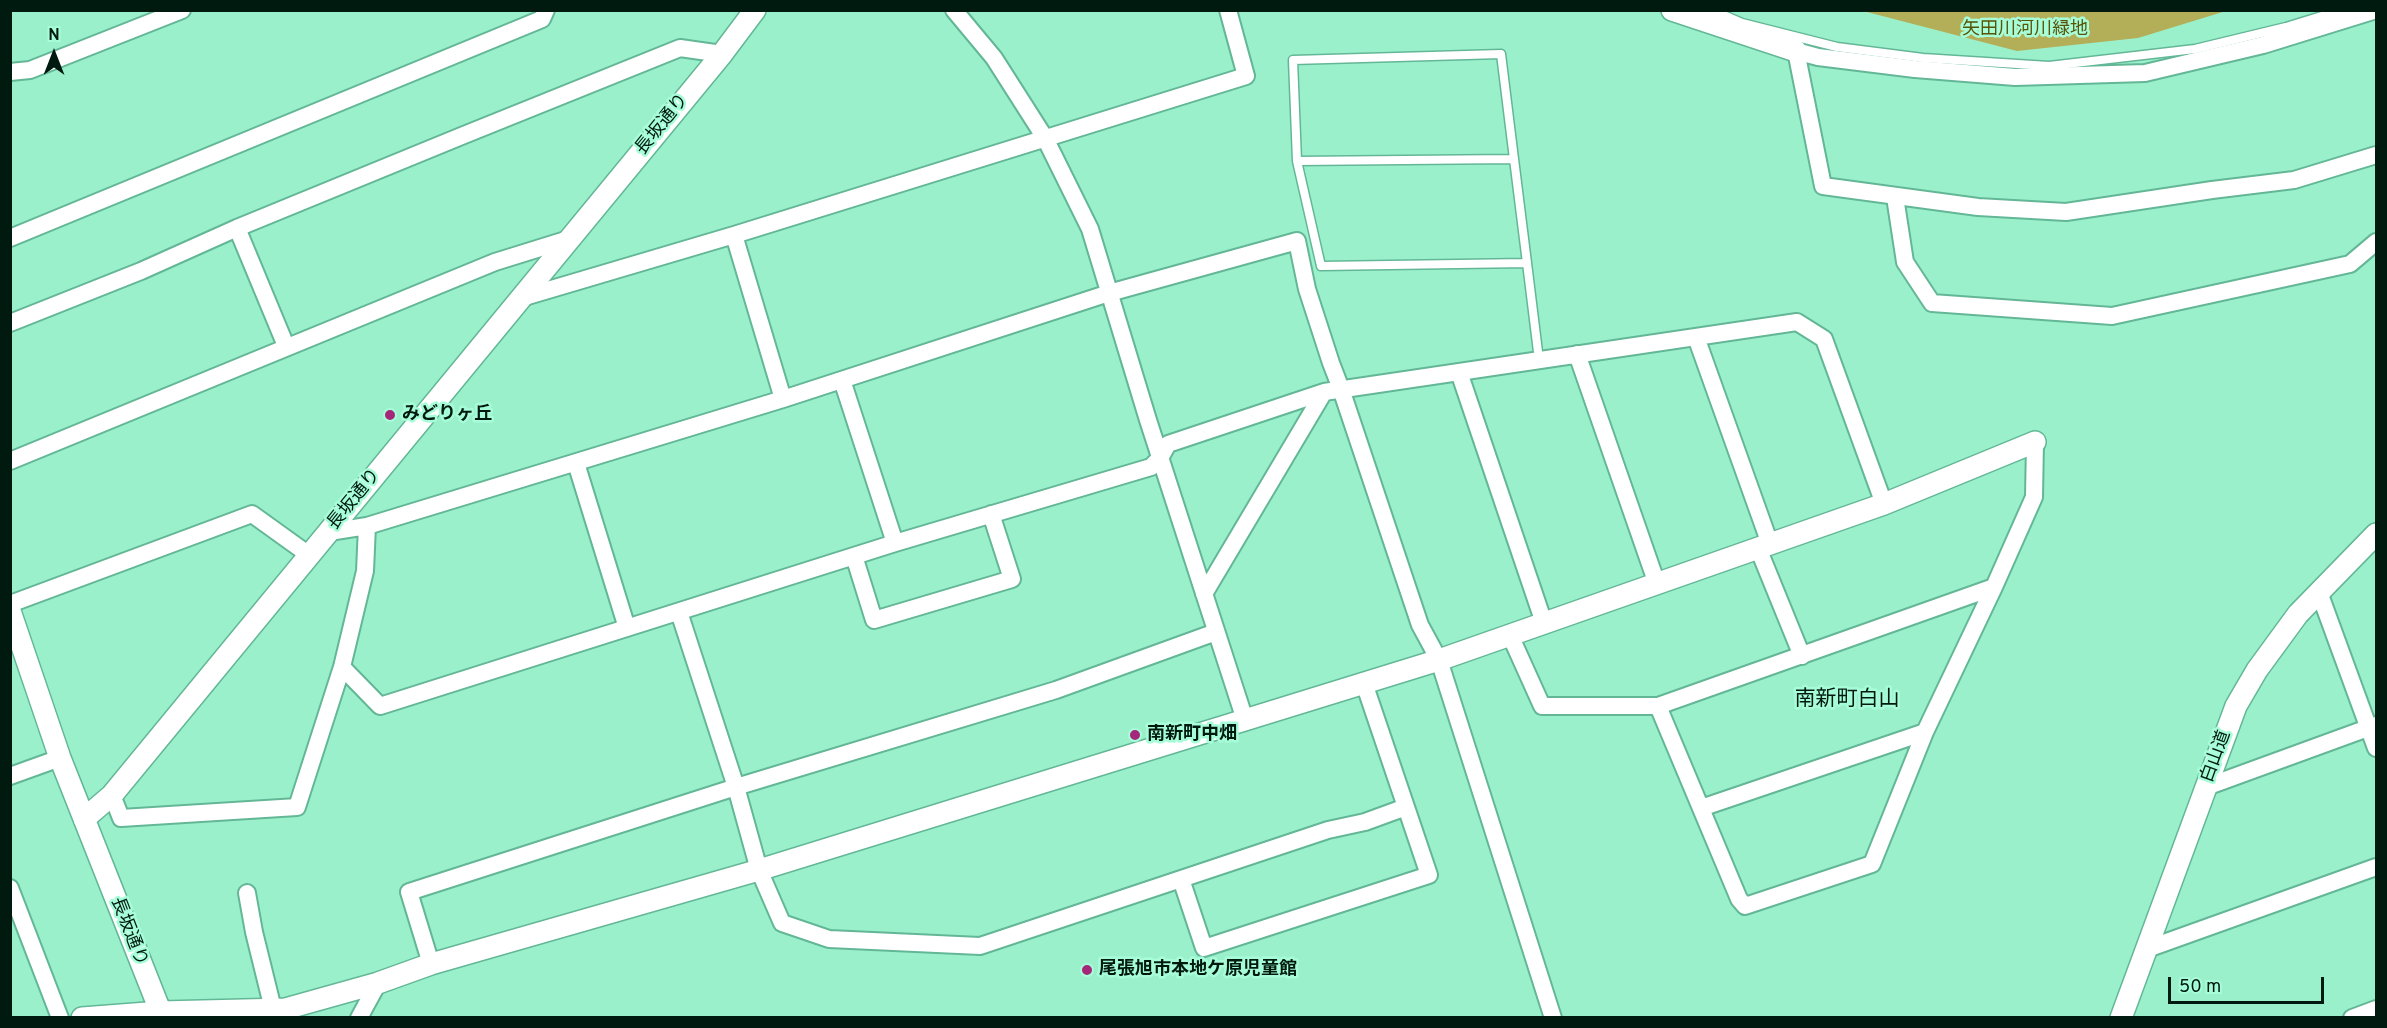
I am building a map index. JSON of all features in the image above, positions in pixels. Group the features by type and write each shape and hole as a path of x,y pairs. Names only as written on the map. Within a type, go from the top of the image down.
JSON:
{"street":[{"path":"10,72 30,70 182,10"},
{"path":"10,238 542,19 546,10"},
{"name":"長坂通り","path":"161,1015 84,819 112,795 722,54 755,10"},
{"path":"521,298 734,235 1246,76 1228,10"},
{"path":"1672,10 1818,57 1915,69 2015,77 2145,73 2263,45 2376,10"},
{"path":"961,12 994,58 1045,138 1090,230 1160,458 1245,720"},
{"path":"10,323 680,48 722,54"},
{"path":"1796,51 1823,186 1978,207 2066,212 2294,180 2376,155"},
{"path":"1895,197 1905,262 1932,303 2112,316 2350,264 2376,242"},
{"path":"237,228 286,346"},
{"path":"734,235 783,399"},
{"path":"10,460 495,262 569,240"},
{"path":"329,532 367,526 783,399 1109,293 1297,240 1307,289 1330,363 1341,389 1420,626 1439,660 1554,1017"},
{"path":"342,667 380,706 895,543 1151,467 1160,458 1168,444 1324,392 1797,322 1824,339 1884,504"},
{"path":"1696,337 1802,656"},
{"path":"1577,354 1657,584"},
{"path":"1460,372 1544,623"},
{"path":"842,380 895,543"},
{"path":"1204,594 1324,392"},
{"path":"82,1017 285,1009 378,983 431,964 759,870 1439,660 1884,504 2035,442 2034,497 1994,588 1924,732 1872,864 1744,906 1658,706"},
{"path":"576,462 627,628"},
{"path":"10,604 252,514 309,555"},
{"path":"854,556 874,620 1012,579 991,514"},
{"path":"112,795 121,818 297,807 342,667 365,571 367,526"},
{"name":"白山道","path":"2121,1017 2236,706 2257,670 2298,614 2376,534"},
{"path":"1510,635 1542,706 1658,706 1994,588"},
{"path":"2319,592 2373,727 2376,748"},
{"path":"10,611 60,758 84,819"},
{"path":"679,612 736,787 759,870 782,923 829,939 980,946 1328,830 1365,822 1406,807"},
{"path":"431,964 409,892 736,787 1056,690 1216,632"},
{"path":"1181,879 1204,948 1430,875 1364,683"},
{"path":"2206,787 2373,727"},
{"path":"1701,808 1924,732"},
{"path":"10,776 60,758"},
{"path":"2147,949 2376,867"},
{"path":"11,891 60,1017"},
{"path":"247,893 273,1009"},
{"path":"359,1017 378,983"},
{"path":"2352,1017 2376,1009"}],"lane":[{"path":"1712,10 1742,23 1837,47 1923,58 2049,66 2195,49 2286,27 2341,10"},
{"path":"1527,263 1321,266 1297,161 1293,60 1501,54 1527,263 1539,360"},
{"path":"1297,161 1514,159"},
{"path":"1300,251 1316,244"}],"green space":[{"name":"矢田川河川緑地","path":"1863,11 2226,11 2138,38 2017,51"}],"place":[{"name":"みどりヶ丘","path":"390,415"},
{"name":"南新町中畑","path":"1135,735"},
{"name":"尾張旭市本地ケ原児童館","path":"1087,970"}],"district":[{"name":"南新町白山","path":"1847,701"}]}
